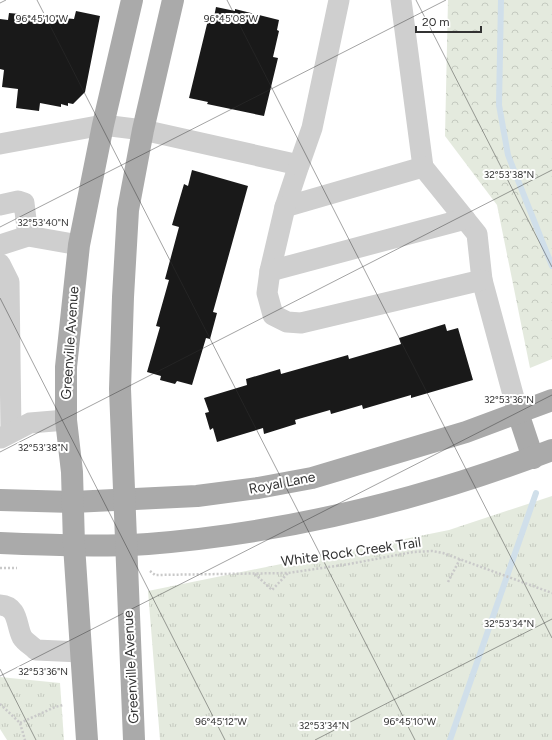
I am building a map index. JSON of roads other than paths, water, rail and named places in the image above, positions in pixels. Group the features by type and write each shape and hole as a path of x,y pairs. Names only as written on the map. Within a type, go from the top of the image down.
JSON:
{"main road":[{"name":"Greenville Avenue","path":"87,740 74,545 73,502 66,420 66,367 78,245 103,125 132,0"},
{"name":"Greenville Avenue","path":"134,740 123,500 120,389 123,297 128,210 143,130 173,0"},
{"name":"Royal Lane","path":"0,500 73,502 123,500 197,496 258,488 312,478 466,432 552,400"},
{"path":"0,543 74,545 147,544 220,535 350,512 433,490 542,454 518,413"}],"street":[{"path":"339,0 312,128 285,206 270,270 266,293 273,315 287,322 301,323 482,280"},
{"path":"401,0 423,167 477,234 482,280 518,413"},
{"path":"0,144 103,125 143,130 298,166"},
{"path":"285,206 423,167"},
{"path":"0,205 18,201 24,204 28,236"},
{"path":"270,270 465,219"},
{"path":"0,245 28,236 78,245"},
{"path":"0,264 9,282 6,435 30,423 66,420"},
{"path":"0,605 4,605 17,616 22,637 36,650 81,652"}],"waterway":[{"path":"501,0 499,105 508,155 552,266"},
{"path":"450,740 536,493"}]}
